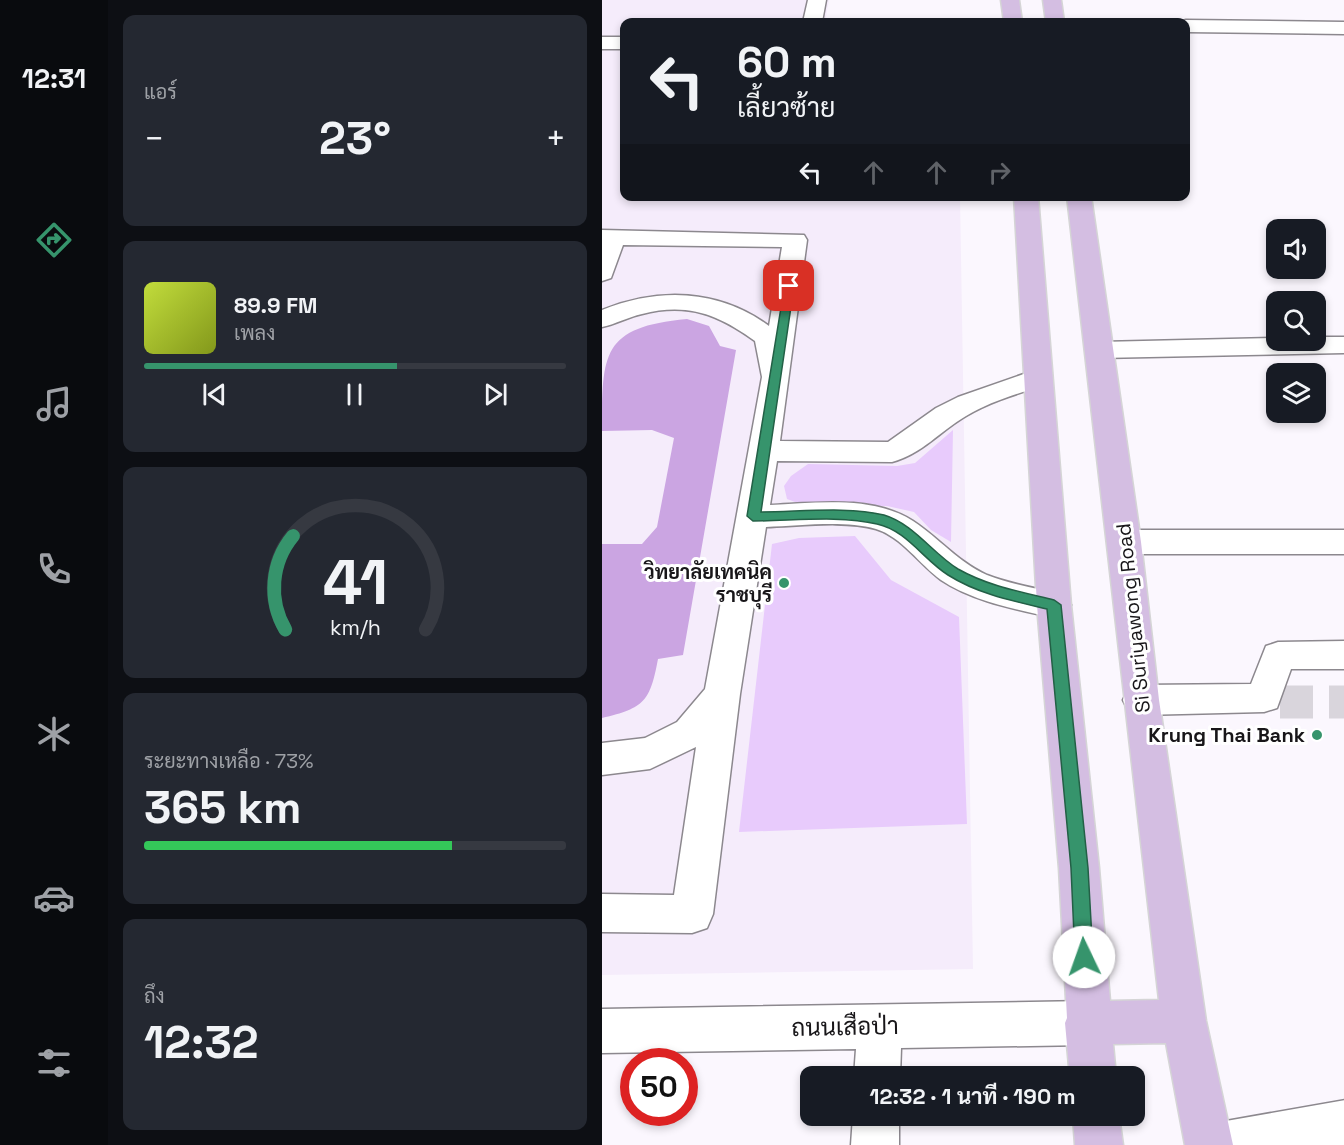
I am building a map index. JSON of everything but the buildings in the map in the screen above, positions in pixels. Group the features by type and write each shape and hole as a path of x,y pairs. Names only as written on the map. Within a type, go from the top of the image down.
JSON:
{"main road":[{"path":"1010,0 1012,18"},
{"path":"1052,0 1054,18"},
{"path":"1026,201 1054,605 1079,868 1087,1023 1092,1066"},
{"name":"Si Suriyawong Road","path":"1080,201 1125,542 1141,700 1184,1021 1209,1145"},
{"path":"1087,1023 1184,1021"},
{"path":"1097,1126 1099,1145"}],"street":[{"path":"814,18 817,0"},
{"path":"1190,26 1344,28"},
{"path":"602,30 620,29"},
{"path":"602,44 620,43"},
{"path":"602,273 608,237 795,240 776,377 722,694 692,914 602,913"},
{"path":"602,319 645,303 692,302 730,313 768,338 776,377"},
{"path":"1100,350 1344,345"},
{"path":"762,451 892,452 909,446 946,415 972,401 1038,378"},
{"path":"753,516 853,516 883,520 914,538 952,571 997,592 1054,605"},
{"path":"1125,542 1344,542"},
{"path":"1141,700 1272,700 1278,656 1344,654"},
{"path":"602,759 650,753 690,733 722,694"},
{"name":"ถนนเสือป่า","path":"602,1031 1087,1023"},
{"path":"877,1066 879,1026"},
{"path":"1226,1145 1344,1123"},
{"path":"875,1145 876,1126"}],"shaded area":[{"name":"วิทยาลัยเทคนิค ราชบุรี","path":"602,0 829,0 826,18 620,18 620,201 960,201 973,969 602,975"},
{"path":"687,319 709,326 720,346 736,350 683,655 658,659 652,685 643,700 628,710 602,718 602,544 642,544 657,527 674,438 652,430 602,431 603,382 606,363 613,349 623,337 638,329 659,323"},
{"path":"953,430 951,542 931,530 914,512 887,506 803,505 787,499 784,486 791,476 808,464 897,466 915,463"},
{"path":"855,536 891,580 959,617 967,824 739,832 772,544 799,538"}],"tunnel":[{"path":"1280,702 1345,702"}],"place":[{"name":"วิทยาลัยเทคนิค ราชบุรี","path":"784,583"},
{"name":"Krung Thai Bank","path":"1317,735"}],"route":[{"path":"789,286 753,516 853,516 883,520 914,538 952,571 997,592 1054,605 1079,868 1084,957"}]}
